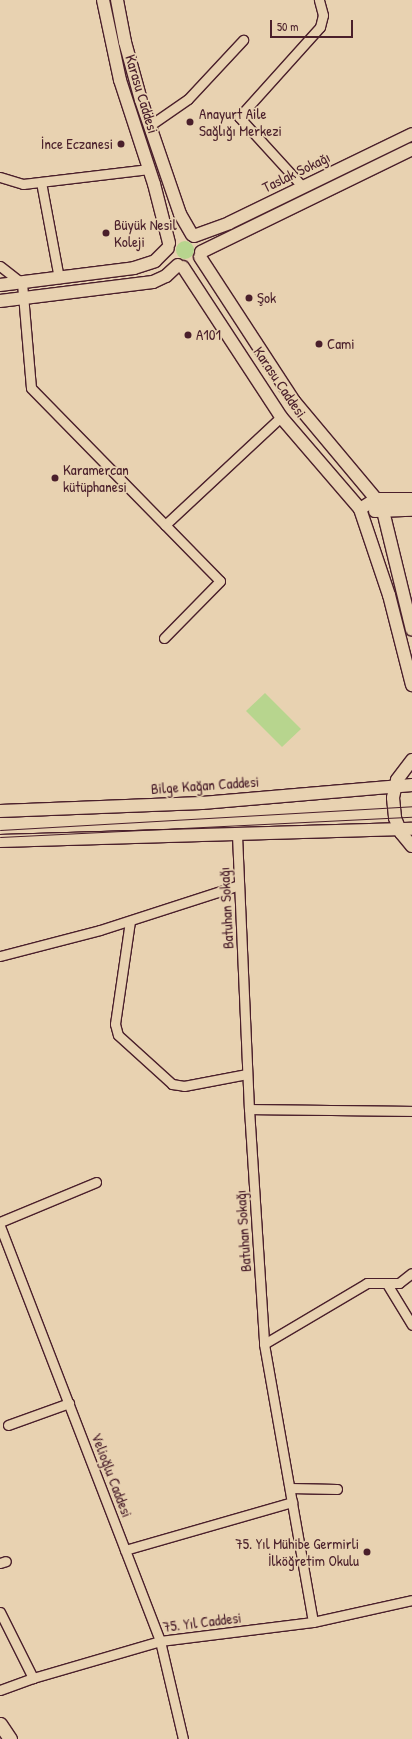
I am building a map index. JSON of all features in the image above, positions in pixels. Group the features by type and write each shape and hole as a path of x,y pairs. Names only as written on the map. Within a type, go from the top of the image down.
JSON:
{"main road":[{"path":"0,1724 10,1739"}],"street":[{"name":"Karasu Caddesi","path":"103,0 120,80 149,169 169,246"},
{"name":"Karasu Caddesi","path":"117,0 132,71 149,126 180,214 193,236"},
{"path":"302,186 239,117 320,27 323,15 318,0"},
{"path":"149,126 188,99 243,40"},
{"name":"Taslak Sokağı","path":"193,236 229,223 302,186 412,134"},
{"name":"Taslak Sokağı","path":"201,254 412,149"},
{"path":"0,177 18,183 41,182 149,169"},
{"path":"41,182 59,278"},
{"path":"0,285 145,265 155,261 176,236 193,236 199,242 201,254 193,265 180,266 166,276 153,282 0,301"},
{"path":"169,246 170,258 180,266"},
{"name":"Karasu Caddesi","path":"201,254 294,401 376,499 383,511 412,630"},
{"path":"0,266 22,283 31,388 220,581 164,638"},
{"name":"Karasu Caddesi","path":"180,266 281,417 360,509"},
{"path":"165,526 281,417"},
{"path":"360,509 376,499 412,499"},
{"path":"360,509 383,511 412,510"},
{"path":"360,509 389,596 412,685"},
{"path":"410,760 395,787 393,798 394,816 406,830 412,846"},
{"name":"Bilge Kağan Caddesi","path":"0,811 144,806 412,786"},
{"path":"0,841 406,830"},
{"name":"Batuhan Sokağı","path":"237,835 247,1074 264,1344 313,1622"},
{"path":"0,956 130,921 239,885"},
{"path":"130,921 115,1024 118,1035 172,1084 184,1086 247,1074"},
{"path":"249,1109 412,1111"},
{"path":"0,1222 96,1182"},
{"name":"Velioğlu Caddesi","path":"0,1226 3,1240 69,1403 160,1641 183,1739"},
{"path":"264,1344 367,1283 399,1283 412,1273"},
{"path":"387,1284 412,1325"},
{"path":"8,1425 69,1403"},
{"path":"290,1488 337,1489"},
{"path":"125,1550 292,1502"},
{"name":"75. Yıl Caddesi","path":"0,1690 33,1678 160,1641 313,1622 412,1600"},
{"path":"0,1612 33,1678"}],"green space":[{"path":"185,241 189,242 193,246 193,254 189,258 185,259 181,258 177,254 176,250 177,246 181,242"},
{"path":"265,693 301,729 282,747 246,711"}],"tram line":[{"path":"0,830 412,806"},
{"path":"0,837 412,817"}],"place":[{"name":"Anayurt Aile Sağlığı Merkezi","path":"190,122"},
{"name":"İnce Eczanesi","path":"121,144"},
{"name":"Büyük Nesil Koleji","path":"106,233"},
{"name":"Şok","path":"249,298"},
{"name":"A101","path":"188,335"},
{"name":"Cami","path":"319,344"},
{"name":"Karamercan kütüphanesi","path":"55,478"},
{"name":"75. Yıl Mühibe Germirli İlköğretim Okulu","path":"367,1552"}]}
